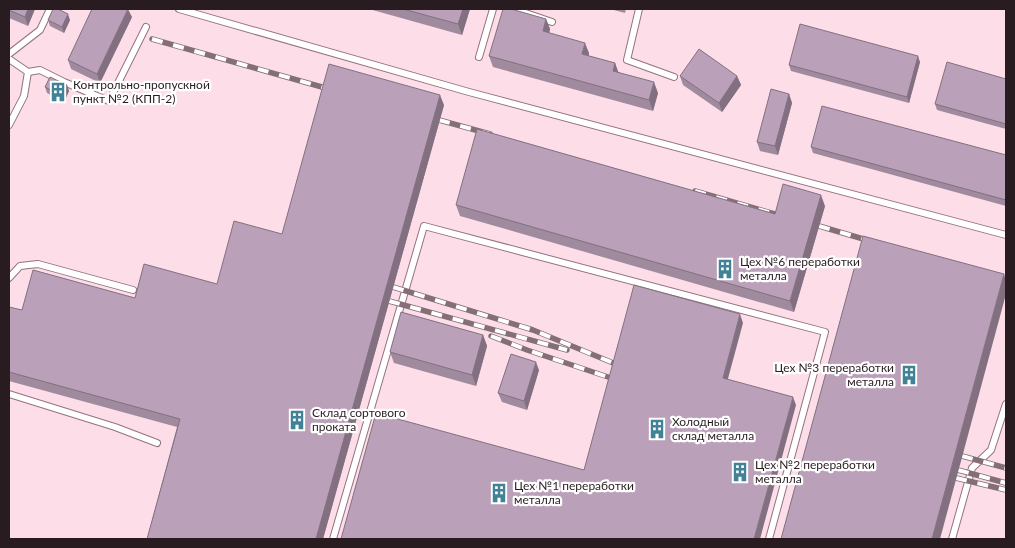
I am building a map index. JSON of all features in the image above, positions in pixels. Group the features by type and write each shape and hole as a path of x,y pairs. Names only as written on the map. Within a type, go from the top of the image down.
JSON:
{"lane":[{"path":"9,54 40,30 50,9"},
{"path":"179,9 469,92 1006,235"},
{"path":"479,57 493,9"},
{"path":"514,9 552,22"},
{"path":"639,9 627,60 674,77"},
{"path":"9,59 28,72 40,70 110,101 146,27"},
{"path":"9,126 24,96 28,72"},
{"path":"333,539 424,226 825,332 768,539"},
{"path":"9,278 20,266 38,264 133,290"},
{"path":"9,394 115,427 157,443"},
{"path":"952,539 972,468 991,450 1006,404"}],"building":[{"path":"9,9 28,9 25,17"},
{"path":"53,9 58,9 68,14 62,27 48,20"},
{"path":"92,9 128,9 97,74 68,60"},
{"path":"403,9 463,9 458,24"},
{"path":"503,9 511,9 546,19 543,31 585,43 582,54 615,63 613,71 654,82 649,100 489,56"},
{"path":"800,24 918,56 907,97 789,65"},
{"path":"699,49 737,76 719,103 680,76"},
{"path":"947,62 1006,79 1006,124 935,104"},
{"path":"329,64 440,95 316,539 147,539 180,419 9,372 9,307 22,310 33,270 135,298 144,264 217,284 234,221 282,234"},
{"path":"50,77 67,85 62,96 45,87"},
{"path":"771,89 789,94 775,146 757,142"},
{"path":"822,106 1006,155 1006,200 811,147"},
{"name":"Цех №6 переработки металла","path":"477,129 775,214 783,184 821,195 790,301 456,205"},
{"name":"Цех №3 переработки металла","path":"863,236 1004,274 932,539 781,539"},
{"path":"634,285 740,314 723,378 793,397 754,539 341,539 376,413 584,470"},
{"path":"401,312 483,335 472,375 390,352"},
{"path":"511,354 536,362 524,401 498,393"}],"railway":[{"path":"152,39 329,89"},
{"path":"439,120 490,134"},
{"path":"695,191 782,216"},
{"path":"819,226 877,243"},
{"path":"393,287 533,330 618,365"},
{"path":"389,301 567,350"},
{"path":"491,336 614,379"},
{"path":"962,456 1006,468"},
{"path":"958,470 1006,483"},
{"path":"956,478 1006,490"}],"place":[{"name":"Контрольно-пропускной пункт №2 (КПП-2)","path":"58,92"},
{"name":"Цех №6 переработки металла","path":"725,269"},
{"name":"Цех №3 переработки металла","path":"909,375"},
{"name":"Склад сортового проката","path":"297,420"},
{"name":"Холодный склад металла","path":"657,429"},
{"name":"Цех №2 переработки металла","path":"740,472"},
{"name":"Цех №1 переработки металла","path":"499,493"}]}
